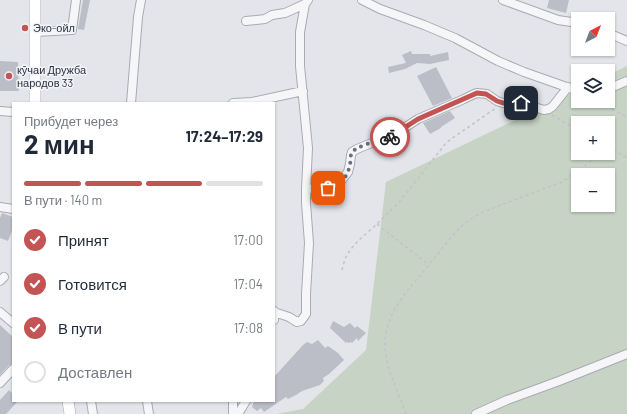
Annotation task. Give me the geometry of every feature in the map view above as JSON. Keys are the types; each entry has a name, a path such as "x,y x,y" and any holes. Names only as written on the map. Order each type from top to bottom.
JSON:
{"main road":[{"path":"35,0 35,102"},
{"path":"68,402 70,414"}],"street":[{"path":"35,32 72,30 76,0"},
{"path":"131,102 138,17 141,0"},
{"path":"362,0 380,9 455,38 498,61 524,72 571,88"},
{"path":"503,0 558,20 571,22"},
{"path":"246,21 265,19 272,15 285,13 306,2"},
{"path":"275,311 297,322 301,321 306,314 309,243 306,203 308,148 300,66 300,32 306,2"},
{"path":"615,36 627,42"},
{"path":"615,86 627,80"},
{"path":"306,189 328,188 336,185 342,181 348,172 352,152 392,136 418,119 477,93 486,94 503,103 521,103 544,110 553,106 568,87"},
{"path":"252,102 303,91"},
{"path":"0,111 12,112"},
{"path":"0,207 12,209"},
{"path":"0,312 12,322"},
{"path":"476,414 627,354"},
{"path":"0,383 12,370"},
{"path":"91,402 93,414"},
{"path":"147,402 149,414"},
{"path":"233,402 233,414"},
{"path":"238,414 245,402"}],"path":[{"path":"342,270 345,259 350,250 400,201 446,143 503,103"},
{"path":"610,108 627,117"},
{"path":"544,110 571,126"},
{"path":"615,151 627,158"},
{"path":"406,414 388,362 385,349 385,337 392,313 407,291 464,224 493,208 562,182 591,160"},
{"path":"377,224 429,266"}],"green space":[{"path":"627,66 627,414 276,414 303,409 366,350 386,182 571,93 571,108 615,108 615,72"}],"building":[{"path":"83,0 90,0 84,30 78,29"},
{"path":"549,0 569,0 566,13 547,8"},
{"path":"411,51 412,54 430,54 430,56 448,52 449,60 430,64 417,63 405,69 389,73 388,67 406,63 402,55"},
{"name":"кӯчаи Дружба народов 33","path":"0,61 18,62 19,91 0,91"},
{"path":"436,67 452,98 433,106 417,76"},
{"path":"450,111 455,118 430,134 423,123"},
{"path":"2,213 12,217 12,231 8,241 0,238 0,218"},
{"path":"333,321 344,327 350,323 355,328 357,326 366,333 358,341 357,338 352,343 346,343 330,328"},
{"path":"0,325 12,336 12,364 9,365 0,375"},
{"path":"318,340 325,348 328,346 338,353 344,360 323,378 324,381 320,385 302,391 288,399 286,397 264,412 261,408 257,411 252,407 254,402 275,402 275,376 303,345 307,342 312,344"},
{"path":"9,390 12,393 12,402 17,402 6,414 0,414 0,400"}],"way so far":[{"path":"328,188 336,185 345,177 348,172 352,152 374,142 390,137"}],"place":[{"name":"Эко-ойл","path":"25,28"},
{"name":"кӯчаи Дружба народов 33","path":"9,76"}],"route":[{"path":"390,137 418,119 477,93 486,94 503,103 521,103"}]}
